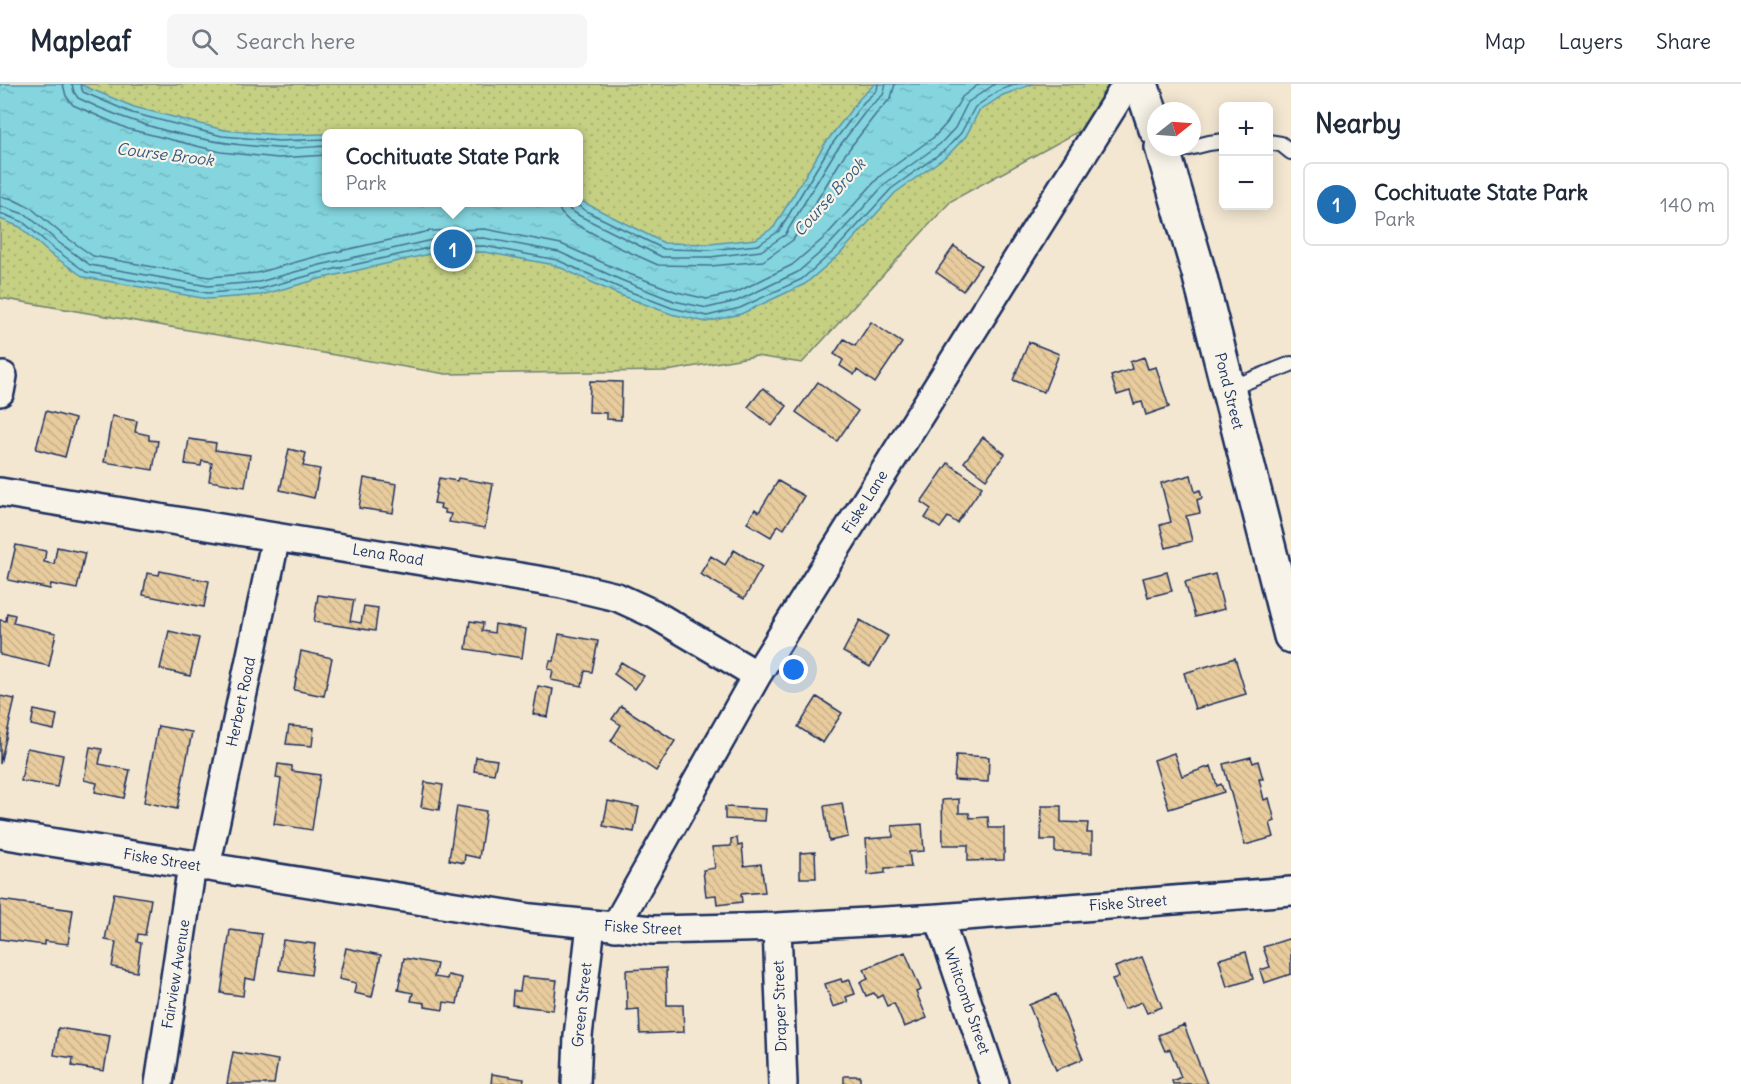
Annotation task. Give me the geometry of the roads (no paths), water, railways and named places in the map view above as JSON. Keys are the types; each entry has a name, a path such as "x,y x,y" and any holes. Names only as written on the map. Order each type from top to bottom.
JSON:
{"street":[{"name":"Fiske Lane","path":"603,926 757,675 1127,84"},
{"name":"Pond Street","path":"1141,84 1147,102"},
{"name":"Pond Street","path":"1165,156 1199,273 1291,636"},
{"name":"Lena Road","path":"0,492 562,585 617,597 654,614 757,675"},
{"name":"Herbert Road","path":"199,866 276,537"},
{"name":"Fiske Street","path":"0,834 531,918 603,926 689,931 939,918 1291,891"},
{"name":"Fairview Avenue","path":"159,1084 199,866"},
{"name":"Whitcomb Street","path":"939,918 995,1084"},
{"name":"Green Street","path":"576,1084 578,1036 603,926"},
{"name":"Draper Street","path":"777,927 783,1084"}],"lane":[{"path":"1201,143 1219,142"},
{"path":"1273,143 1281,144 1291,152"},
{"path":"1228,388 1291,364"}],"water":[{"name":"Course Brook","path":"0,84 79,84 134,107 224,130 279,135 322,134 322,207 583,207 583,202 664,243 710,244 756,239 774,227 824,145 860,98 875,84 1033,84 1003,95 979,111 966,136 949,154 895,193 840,254 805,284 741,314 706,322 671,314 615,293 555,265 484,252 434,253 323,278 261,295 208,299 84,277 49,253 20,227 0,219"}],"place":[{"name":"Cochituate State Park","path":"453,249"}]}
